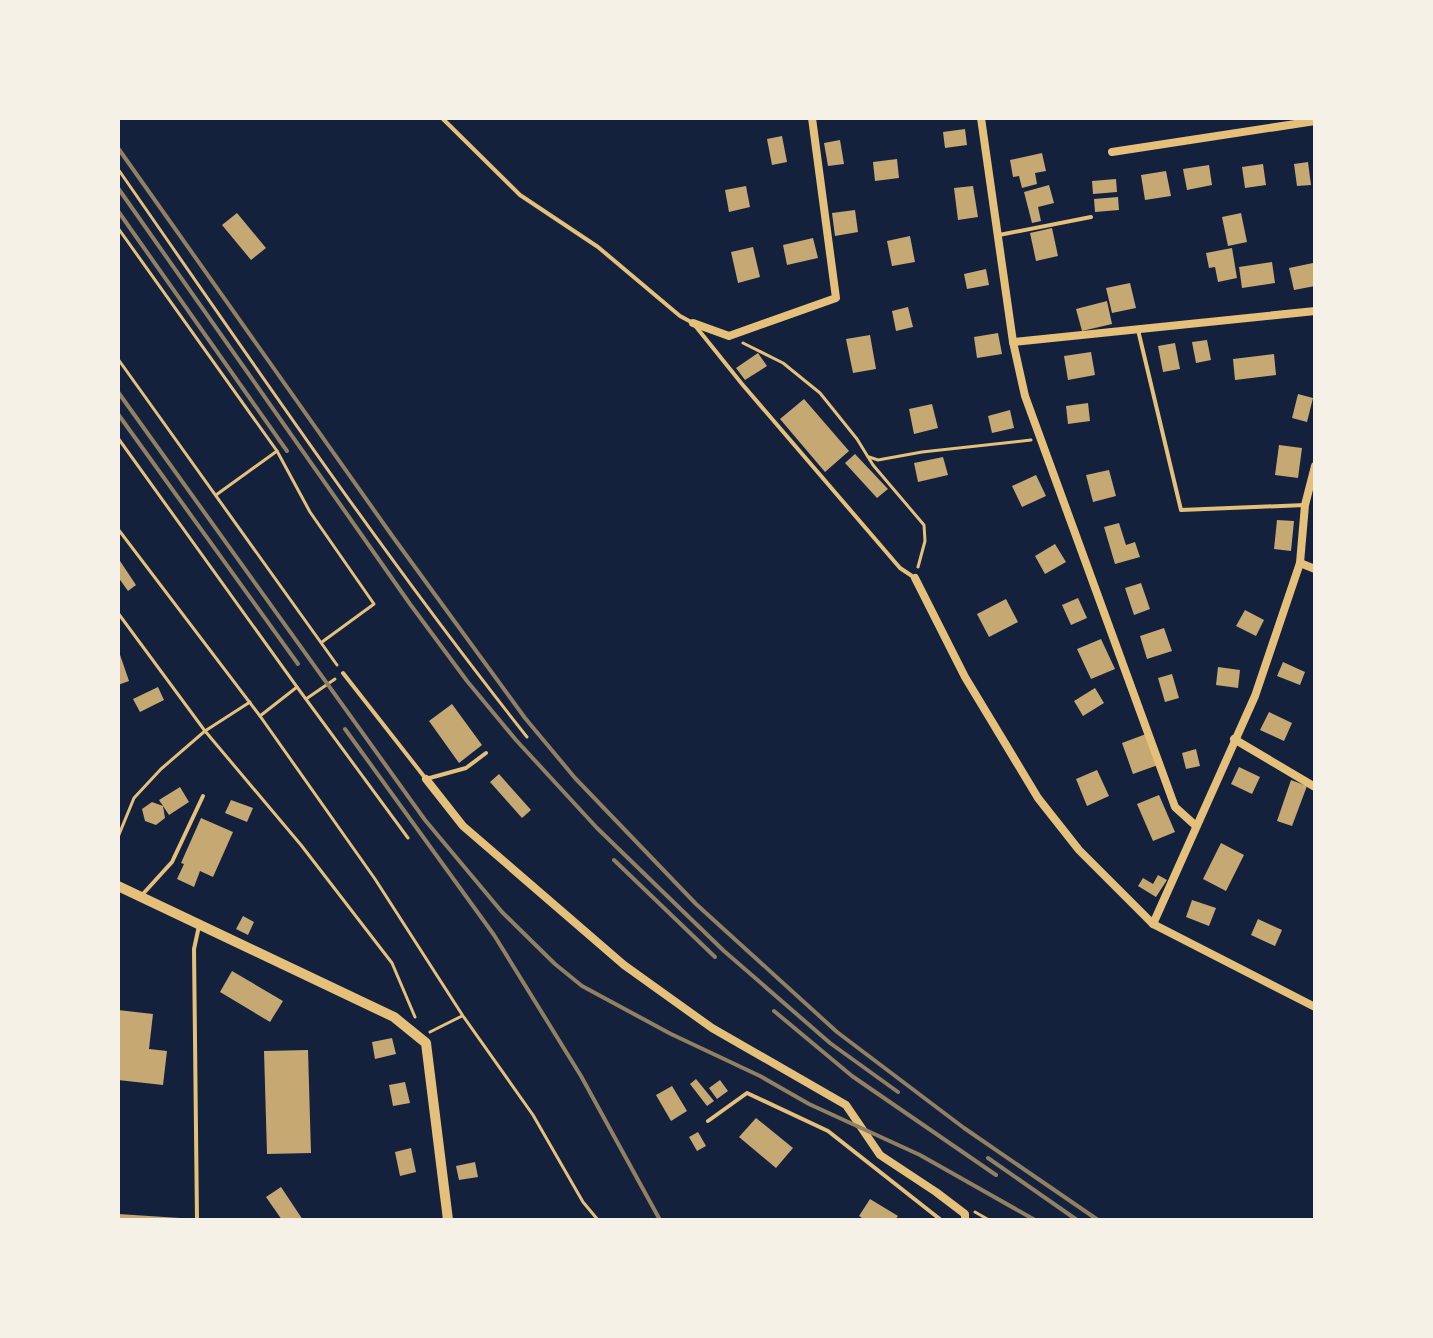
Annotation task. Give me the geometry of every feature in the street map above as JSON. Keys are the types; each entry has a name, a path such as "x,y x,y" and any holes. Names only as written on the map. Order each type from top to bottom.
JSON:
{"street":[{"path":"693,323 729,336 836,298 812,118"},
{"path":"981,118 996,235 1025,396 1175,807 1196,826"},
{"path":"1112,152 1315,121"},
{"path":"1013,342 1315,311"},
{"path":"1153,924 1255,696 1300,563 1305,505 1315,466"},
{"path":"1300,563 1315,569"},
{"path":"915,578 965,677 1038,798 1079,850 1153,924 1315,1007"},
{"path":"1234,739 1315,787"},
{"path":"426,779 463,826 624,965 712,1028 846,1105 880,1155 965,1214 965,1220"},
{"path":"118,886 394,1017 421,1037 426,1043 448,1220"}],"lane":[{"path":"442,118 520,195 598,247 680,316 693,323 900,568 915,578"},
{"path":"996,235 1091,217"},
{"path":"1138,330 1181,510 1305,505"},
{"path":"343,673 426,779 466,768 486,753"},
{"path":"141,897 172,862 203,796"},
{"path":"197,1220 194,949 199,923"},
{"path":"708,1121 747,1093 828,1131 941,1220"}],"path":[{"path":"118,169 304,437 467,661 527,737"},
{"path":"118,228 277,451 310,512 374,604 322,642"},
{"path":"729,336 783,363 820,393 857,439 926,529 915,578"},
{"path":"118,359 343,673 306,699"},
{"path":"118,438 408,838"},
{"path":"869,457 878,460 922,452 1041,440"},
{"path":"216,495 277,451"},
{"path":"118,529 250,702 375,879 463,1016 533,1115 583,1202 598,1220"},
{"path":"118,613 205,731 301,845 392,963 421,1037 463,1016"},
{"path":"260,716 297,687"},
{"path":"118,837 134,798 161,769 205,731 250,702"}],"building":[{"path":"965,129 967,145 945,148 943,132"},
{"path":"782,136 787,162 772,165 767,139"},
{"path":"840,140 844,164 828,166 824,143"},
{"path":"1042,153 1046,171 1035,173 1037,184 1022,188 1019,176 1013,177 1010,160"},
{"path":"897,159 899,178 875,181 873,162"},
{"path":"1308,162 1311,185 1297,186 1294,164"},
{"path":"1263,164 1266,185 1245,188 1242,167"},
{"path":"1209,165 1212,185 1187,190 1183,169"},
{"path":"1166,171 1171,196 1145,200 1141,175"},
{"path":"1116,179 1117,192 1093,194 1092,181"},
{"path":"1049,185 1054,203 1038,207 1041,221 1032,223 1024,192"},
{"path":"746,186 750,207 729,212 725,190"},
{"path":"973,186 978,217 958,220 954,188"},
{"path":"1118,197 1119,210 1095,212 1094,199"},
{"path":"855,210 858,232 835,236 832,213"},
{"path":"237,213 266,248 251,260 222,225"},
{"path":"1241,213 1247,242 1228,246 1222,217"},
{"path":"1052,228 1058,256 1036,261 1030,233"},
{"path":"910,236 915,262 892,266 887,241"},
{"path":"813,238 818,258 787,265 783,245"},
{"path":"753,247 760,277 738,283 731,252"},
{"path":"1232,248 1237,278 1218,282 1215,267 1209,268 1206,253"},
{"path":"1272,262 1275,283 1242,288 1239,267"},
{"path":"1313,263 1315,286 1294,290 1289,268"},
{"path":"986,269 989,285 967,289 964,274"},
{"path":"1130,283 1136,308 1112,313 1106,288"},
{"path":"1107,301 1112,324 1082,331 1076,309"},
{"path":"908,307 913,327 896,331 892,311"},
{"path":"998,333 1002,354 977,358 974,337"},
{"path":"870,335 876,369 853,373 846,339"},
{"path":"1207,340 1211,360 1196,363 1192,342"},
{"path":"1175,343 1180,369 1163,372 1158,346"},
{"path":"1091,352 1095,375 1068,380 1064,356"},
{"path":"758,353 767,366 745,380 736,368"},
{"path":"1274,354 1276,375 1235,380 1233,359"},
{"path":"1298,394 1313,398 1307,422 1292,418"},
{"path":"804,399 849,451 825,472 780,419"},
{"path":"1088,403 1090,421 1068,424 1066,406"},
{"path":"932,404 938,428 914,434 909,409"},
{"path":"1010,410 1014,428 992,433 988,416"},
{"path":"1279,445 1302,448 1298,478 1275,475"},
{"path":"855,454 888,489 877,498 845,463"},
{"path":"943,457 948,475 918,482 914,463"},
{"path":"1109,470 1116,496 1093,502 1086,475"},
{"path":"1036,475 1046,496 1022,507 1012,486"},
{"path":"1277,520 1294,521 1291,551 1274,549"},
{"path":"1119,523 1126,545 1135,542 1140,557 1115,564 1104,527"},
{"path":"1055,544 1066,562 1045,574 1035,556"},
{"path":"118,558 136,585 128,591 118,577"},
{"path":"1141,583 1150,609 1134,615 1125,588"},
{"path":"1078,598 1087,618 1071,625 1062,605"},
{"path":"1006,599 1018,622 989,637 977,614"},
{"path":"1245,610 1264,620 1256,636 1236,626"},
{"path":"1164,628 1172,651 1147,659 1140,636"},
{"path":"1101,639 1115,669 1091,679 1077,649"},
{"path":"118,649 129,681 118,685"},
{"path":"1283,662 1305,672 1300,685 1277,676"},
{"path":"1218,667 1240,670 1238,688 1216,685"},
{"path":"1172,674 1179,698 1165,702 1158,678"},
{"path":"158,687 164,700 140,712 133,699"},
{"path":"1095,688 1104,703 1083,716 1074,701"},
{"path":"452,704 482,745 459,763 429,721"},
{"path":"1269,712 1292,723 1284,741 1260,730"},
{"path":"1146,734 1158,765 1133,774 1122,743"},
{"path":"1196,749 1200,766 1186,769 1182,753"},
{"path":"1239,767 1260,777 1252,794 1231,784"},
{"path":"1097,770 1109,796 1087,806 1076,779"},
{"path":"499,774 531,810 522,818 490,782"},
{"path":"1291,780 1307,786 1292,826 1277,821"},
{"path":"180,787 189,802 169,815 159,800"},
{"path":"1159,795 1175,832 1153,841 1137,804"},
{"path":"231,800 253,808 247,822 225,813"},
{"path":"152,802 163,806 165,818 156,825 145,821 142,809"},
{"path":"201,818 233,832 213,877 200,871 194,887 177,879"},
{"path":"1221,843 1244,855 1226,891 1203,879"},
{"path":"1158,875 1167,880 1156,897 1138,886 1143,878 1153,884"},
{"path":"1192,900 1216,908 1209,926 1186,917"},
{"path":"243,916 254,922 248,935 236,929"},
{"path":"1258,919 1282,930 1275,946 1251,935"},
{"path":"232,971 283,1001 270,1022 220,992"},
{"path":"118,1010 153,1014 149,1049 167,1051 163,1085 118,1080"},
{"path":"392,1038 396,1054 375,1059 372,1042"},
{"path":"308,1050 311,1153 267,1154 264,1051"},
{"path":"696,1079 714,1101 707,1106 690,1084"},
{"path":"720,1080 728,1091 717,1099 709,1088"},
{"path":"405,1082 410,1103 393,1106 389,1085"},
{"path":"672,1086 687,1111 671,1121 656,1095"},
{"path":"756,1118 793,1148 776,1168 739,1137"},
{"path":"698,1132 706,1146 697,1151 689,1137"},
{"path":"411,1148 416,1172 400,1176 395,1152"},
{"path":"475,1162 478,1177 459,1180 456,1166"},
{"path":"281,1187 303,1220 282,1220 266,1197"},
{"path":"870,1199 898,1216 895,1220 865,1220 859,1216"},
{"path":"118,1214 180,1218 180,1220 118,1220"}],"railway":[{"path":"118,148 393,537 525,718 575,778 696,904 837,1032 964,1128 1098,1220"},
{"path":"118,188 410,604 516,740 597,828 724,951 830,1043 898,1092"},
{"path":"118,211 287,451"},
{"path":"118,392 425,820 502,912 555,964 582,986 671,1034 760,1076 809,1104 920,1155 1035,1220"},
{"path":"118,414 298,664"},
{"path":"345,729 494,935 581,1076 660,1220"},
{"path":"614,860 715,957"},
{"path":"774,1011 852,1076 996,1175"},
{"path":"988,1158 1077,1220"}]}
